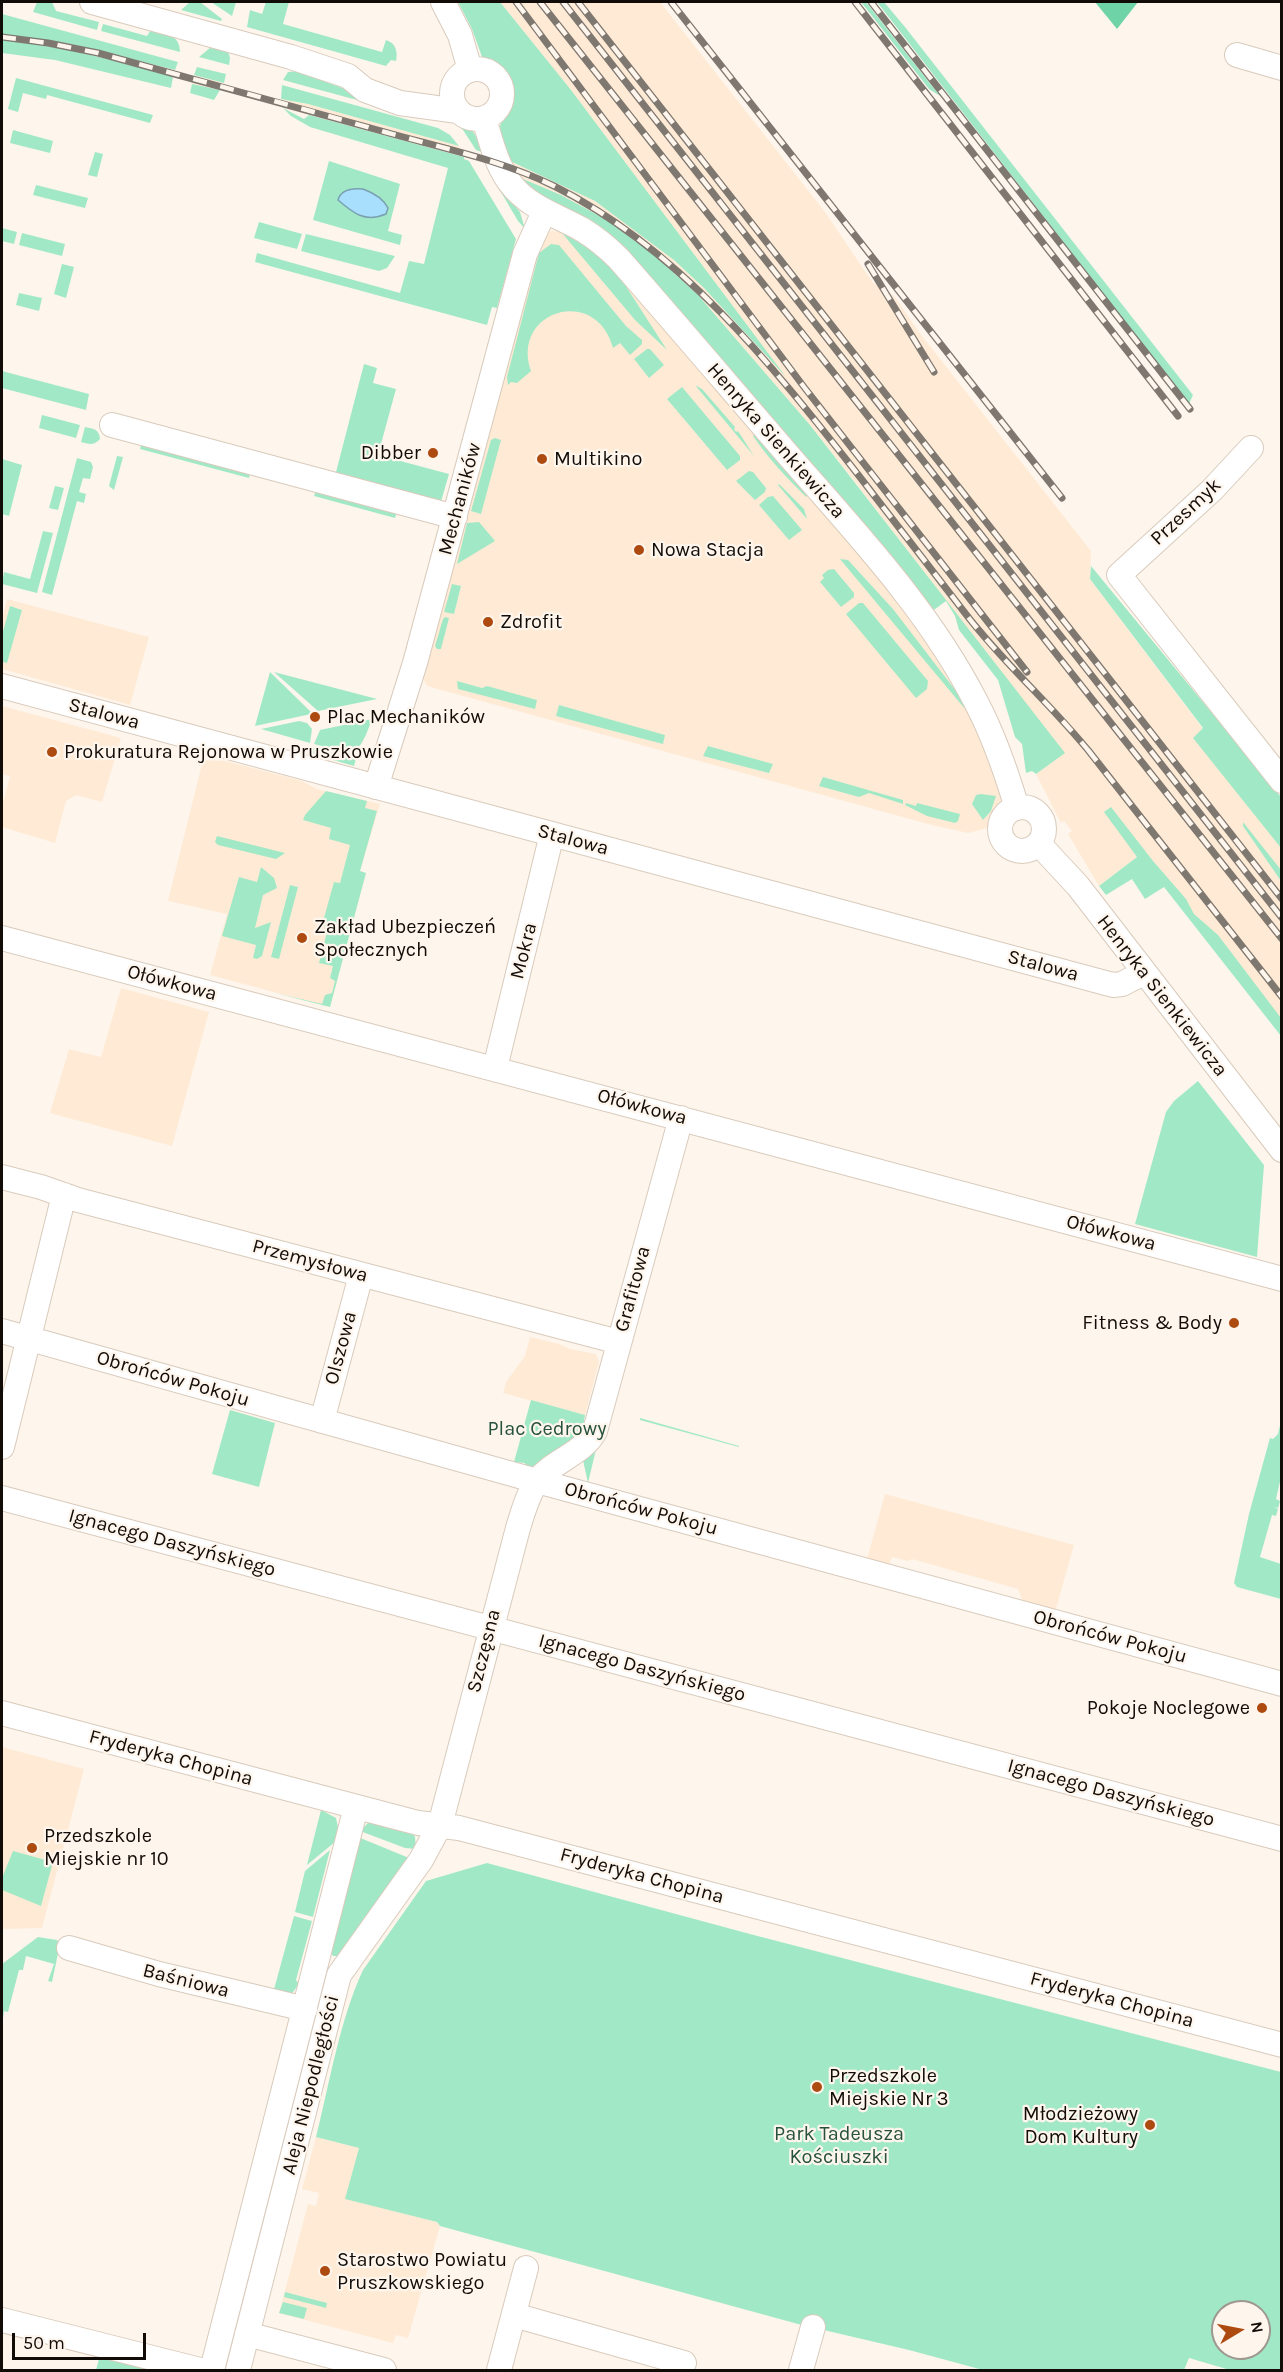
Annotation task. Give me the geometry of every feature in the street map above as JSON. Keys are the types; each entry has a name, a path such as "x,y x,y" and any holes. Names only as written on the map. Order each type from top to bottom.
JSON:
{"street":[{"path":"92,2 261,48 348,76 368,76 411,89 426,91 453,87"},
{"path":"443,2 460,35 470,70"},
{"path":"1237,55 1281,68"},
{"path":"478,69 493,74 501,88 502,96 497,110 484,119 467,118 458,111 452,100 453,87 458,78 470,70 478,69"},
{"path":"348,76 365,90 392,100 458,111"},
{"name":"Henryka Sienkiewicza","path":"484,119 498,164 522,196 544,212 590,235 619,259 850,526 907,597 950,657 976,702 1002,760 1017,808"},
{"name":"Mechaników","path":"376,787 415,663 525,254 544,212"},
{"path":"112,425 455,518"},
{"name":"Przesmyk","path":"1251,448 1212,490 1119,574 1281,781"},
{"name":"Stalowa","path":"2,686 1113,985 1125,984 1143,972"},
{"path":"1017,808 1032,810 1042,821 1044,829 1039,843 1026,851 1018,851 1005,843 1001,837 1001,822 1010,811 1017,808"},
{"name":"Mokra","path":"495,1068 552,834"},
{"name":"Henryka Sienkiewicza","path":"1039,843 1078,886 1281,1150"},
{"name":"Ołówkowa","path":"2,938 1281,1279"},
{"name":"Grafitowa","path":"537,1481 549,1469 573,1453 595,1431 681,1118"},
{"name":"Przemysłowa","path":"2,1176 64,1195 361,1275 619,1342"},
{"path":"2,1447 64,1195"},
{"name":"Olszowa","path":"322,1421 361,1275"},
{"name":"Obrońców Pokoju","path":"2,1331 537,1481 1281,1684"},
{"path":"573,1453 583,1493"},
{"name":"Szczęsna","path":"440,1825 518,1528 537,1481"},
{"name":"Ignacego Daszyńskiego","path":"2,1498 1281,1839"},
{"name":"Fryderyka Chopina","path":"2,1713 418,1823 471,1831 1281,2045"},
{"name":"Aleja Niepodległości","path":"212,2370 356,1807"},
{"name":"Aleja Niepodległości","path":"238,2370 339,1975 421,1860 440,1825"},
{"name":"Baśniowa","path":"69,1948 149,1972 305,2009"},
{"path":"315,1968 339,1975"},
{"path":"500,2370 526,2268"},
{"path":"514,2314 684,2363"},
{"path":"2,2320 200,2370"},
{"path":"801,2370 813,2327"},
{"path":"248,2334 384,2370"}],"shaded area":[{"path":"500,2 660,2 825,212 873,283 894,296 919,332 1091,551 1090,579 1203,729 1194,738 1281,848 1281,1028 1162,881 1137,857 1099,886 1068,834 1072,831 1064,821 1061,823 1036,774 1058,758 968,636 946,601 848,473 810,425 698,295 653,254 605,219 561,195 521,178 510,161 595,201 631,227 674,260 704,288 779,369 571,91"},
{"path":"2,35 75,45 175,70 173,77 97,56 2,40"},
{"path":"194,75 224,83 220,90 192,84"},
{"path":"281,99 308,104 459,146 464,157 283,108"},
{"name":"Nowa Stacja","path":"551,231 565,232 589,246 616,270 877,572 969,701 1005,802 1001,816 988,828 968,833 928,824 427,686 421,675 540,237"},
{"path":"7,599 149,637 130,705 2,669 2,619"},
{"path":"2,706 121,738 102,802 76,795 66,801 55,843 2,827 2,807 10,776 2,774"},
{"path":"203,760 225,761 302,781 317,789 380,804 360,871 366,873 330,1007 210,975 227,914 168,901"},
{"path":"121,988 209,1012 172,1146 50,1113 69,1049 101,1057"},
{"path":"530,1337 596,1354 599,1362 585,1415 503,1393 506,1382 525,1356"},
{"path":"885,1494 1074,1545 1055,1612 1024,1604 1018,1589 912,1559 908,1561 892,1557 889,1565 867,1559"},
{"name":"Przedszkole Miejskie nr 10","path":"2,1747 84,1769 42,1928 2,1929"},
{"path":"316,2137 359,2148 405,2214 437,2222 440,2226 408,2338 396,2335 393,2343 279,2313 308,2204 316,2206 319,2193 302,2189"}],"green space":[{"path":"37,2 52,2 56,11 99,22 97,30 33,12"},
{"path":"190,2 200,2 222,19 221,21 181,10"},
{"path":"211,2 236,2 232,16"},
{"path":"266,2 289,2 283,24 382,52 386,40 389,41 395,48 396,61 391,60 386,66 247,27 250,10 262,14"},
{"path":"458,2 500,2 571,90 786,377 704,288 674,260 595,201 510,161 500,126 509,101 509,87 501,72 482,57 472,29"},
{"path":"861,2 866,2 940,96 929,89"},
{"path":"877,2 884,2 905,27 1193,395 1189,404"},
{"path":"1095,2 1138,2 1117,29"},
{"path":"2,14 178,62 175,70 75,45 2,35"},
{"path":"103,24 147,36 152,28 162,31 175,38 180,52 101,31"},
{"path":"2,40 67,50 152,71 173,77 171,88 55,60 2,53"},
{"path":"211,47 227,48 230,58 229,65 199,57"},
{"path":"197,67 226,74 224,83 194,75"},
{"path":"297,71 420,117 283,80 288,72"},
{"path":"16,78 153,115 150,123 47,95 46,99 23,93 18,112 8,109"},
{"path":"192,84 220,90 214,100 190,93"},
{"path":"282,85 438,128 450,135 459,146 308,104 281,99"},
{"path":"283,108 304,119 309,115 464,157 469,161 516,239 497,308 492,307 487,325 255,262 257,253 400,293 409,261 424,264 448,168 310,127 291,116"},
{"path":"450,119 462,122 471,129 482,152 476,150 463,130"},
{"path":"13,130 53,141 50,153 10,143"},
{"path":"95,152 103,154 97,177 88,175"},
{"path":"329,161 400,184 388,231 402,235 400,245 313,220"},
{"path":"521,178 561,195 605,219 653,254 698,295 810,425 1065,753 1036,774 1032,771 1026,773 1022,744 1015,737 998,680 959,630 955,616 946,601 931,612 835,493"},
{"path":"36,185 88,198 85,208 33,195"},
{"path":"498,187 520,212 525,229 518,221"},
{"path":"259,222 302,234 297,249 254,238"},
{"path":"2,228 17,232 14,244 2,241"},
{"path":"22,233 65,244 62,256 19,245"},
{"path":"562,233 589,248 618,274 667,350 635,320"},
{"path":"306,234 395,256 387,268 379,271 301,251"},
{"path":"551,244 559,245 626,326 642,340 642,344 630,355 620,343 613,348 604,328 590,316 574,311 558,313 543,320 533,333 528,350 531,371 517,383 511,382 508,385 507,377 539,253"},
{"path":"62,264 74,267 66,298 54,294"},
{"path":"19,293 42,298 39,311 16,305"},
{"path":"650,349 664,365 649,378 634,359"},
{"path":"364,364 377,368 373,383 396,389 378,455 449,474 440,505 335,476"},
{"path":"2,371 89,394 86,410 2,388"},
{"path":"695,385 702,389 735,427 734,429 738,431 754,456"},
{"path":"682,387 740,456 740,460 727,470 667,399"},
{"path":"42,415 80,425 76,438 39,428"},
{"path":"85,427 97,431 100,439 93,444 81,442"},
{"path":"757,432 809,493 806,497 759,444 753,436"},
{"path":"495,438 501,440 481,514 471,511 491,440"},
{"path":"142,440 251,469 249,478 140,449"},
{"path":"117,456 123,457 114,490 109,486"},
{"path":"77,458 91,462 93,467 90,479 83,478 79,492 86,494 84,503 77,501 52,595 42,592"},
{"path":"2,459 22,465 9,516 2,514"},
{"path":"749,471 753,472 766,488 765,492 755,500 736,481"},
{"path":"318,485 398,508 395,518 314,496"},
{"path":"778,485 804,509 807,519"},
{"path":"55,486 64,488 58,510 49,508"},
{"path":"773,496 802,530 789,540 759,505 768,497"},
{"path":"479,522 495,541 457,564 467,523"},
{"path":"43,531 53,533 37,593 2,584 4,572 30,579"},
{"path":"840,559 848,560 893,609 959,695 975,721"},
{"path":"1091,566 1281,797 1281,848 1193,738 1203,728 1090,579"},
{"path":"834,569 854,593 854,597 841,607 820,582 824,578 822,575"},
{"path":"452,584 461,586 454,614 444,612"},
{"path":"859,603 863,603 928,681 927,689 916,698 846,614"},
{"path":"10,606 22,610 7,663 2,662 2,635"},
{"path":"445,617 449,618 441,649 437,649 435,646"},
{"path":"270,672 311,712 311,714 255,726"},
{"path":"274,672 377,699 318,711"},
{"path":"457,681 482,688 487,686 537,700 535,709 458,689"},
{"path":"559,705 665,735 663,744 556,716"},
{"path":"372,719 362,742 352,751 346,752 314,744 320,730"},
{"path":"299,721 307,723 312,729 310,743 261,729"},
{"path":"708,746 773,764 769,773 703,756"},
{"path":"313,748 356,759 354,766 312,754"},
{"path":"823,777 903,800 903,804 869,793 859,797 819,786"},
{"path":"326,791 367,801 365,808 377,811 360,871 366,873 330,1007 271,992 322,1004 325,995 332,993 335,981 330,978 333,966 319,963 328,928 322,925 334,882 340,883 350,845 329,839 331,828 303,820"},
{"path":"976,795 996,796 991,811 983,820 972,804"},
{"path":"906,803 916,806 917,803 960,814 955,823 927,816 905,805"},
{"path":"1111,807 1186,899 1194,914 1218,935 1281,1018 1281,1036 1164,887 1145,899 1132,879 1106,895 1099,886 1137,857 1104,812"},
{"path":"1243,822 1281,870 1281,881 1243,826"},
{"path":"217,836 285,853 276,859 218,845 215,842"},
{"path":"261,867 274,878 277,888 263,895 255,928 271,922 262,956 257,959 253,958 256,945 222,936 239,877 257,882"},
{"path":"290,885 298,887 279,959 271,957"},
{"path":"1198,1081 1264,1165 1257,1257 1135,1224 1166,1112 1174,1101"},
{"name":"Plac Cedrowy","path":"531,1400 585,1415 584,1422 588,1424 583,1431 538,1468 523,1469 525,1463 514,1462"},
{"path":"230,1410 275,1423 259,1487 212,1474"},
{"path":"640,1418 739,1446 739,1447 640,1420"},
{"path":"1281,1421 1281,1477 1276,1499 1280,1501 1278,1508 1274,1507 1278,1509 1276,1516 1272,1515 1260,1557 1281,1564 1281,1599 1237,1587 1234,1583 1249,1514 1270,1438 1273,1439 1278,1434"},
{"path":"598,1441 588,1483 583,1460"},
{"path":"321,1810 336,1818 338,1827 335,1842 307,1865"},
{"path":"370,1821 413,1833 416,1849 405,1848 360,1831"},
{"path":"358,1837 409,1858 338,1956 333,1956 330,1951"},
{"path":"330,1850 313,1917 295,1912 305,1871"},
{"path":"13,1851 53,1862 41,1906 2,1890 2,1878"},
{"name":"Park Tadeusza Kościuszki","path":"487,1863 1281,2072 1281,2370 1230,2370 1189,2358 1184,2370 983,2370 798,2324 440,2226 437,2222 345,2199 359,2148 316,2137 336,2052 363,1970 426,1881"},
{"path":"294,1916 312,1921 296,1980 299,1984 290,1996 273,1993"},
{"path":"38,1937 57,1940 60,1944 52,1982 48,1981 54,1964 26,1956 23,1970 19,1970 8,2012 4,2011 2,2026 2,1964"},
{"path":"285,2292 327,2303 326,2308 284,2297"},
{"path":"283,2302 307,2308 304,2319 279,2313"},
{"path":"100,2355 153,2370 96,2370"}],"water":[{"path":"363,189 384,201 388,208 386,214 379,217 366,217 354,213 338,200 345,191"}],"railway":[{"path":"516,2 804,387 1027,672"},
{"path":"540,2 1282,939"},
{"path":"563,2 1282,918"},
{"path":"578,2 1282,899"},
{"path":"671,2 1062,498"},
{"path":"855,2 1178,416"},
{"path":"871,2 1190,409"},
{"path":"2,37 98,53 471,155 534,177 600,212 642,242 683,276 756,351 824,431 980,631 1092,755"},
{"path":"868,264 934,372"},
{"path":"1088,750 1282,997"}],"place":[{"name":"Dibber","path":"433,453"},
{"name":"Multikino","path":"542,459"},
{"name":"Nowa Stacja","path":"639,550"},
{"name":"Zdrofit","path":"488,622"},
{"name":"Plac Mechaników","path":"315,717"},
{"name":"Prokuratura Rejonowa w Pruszkowie","path":"52,752"},
{"name":"Zakład Ubezpieczeń Społecznych","path":"302,938"},
{"name":"Fitness & Body","path":"1234,1323"},
{"name":"Pokoje Noclegowe","path":"1262,1708"},
{"name":"Przedszkole Miejskie nr 10","path":"32,1848"},
{"name":"Przedszkole Miejskie Nr 3","path":"817,2087"},
{"name":"Młodzieżowy Dom Kultury","path":"1150,2125"},
{"name":"Starostwo Powiatu Pruszkowskiego","path":"325,2271"}]}
